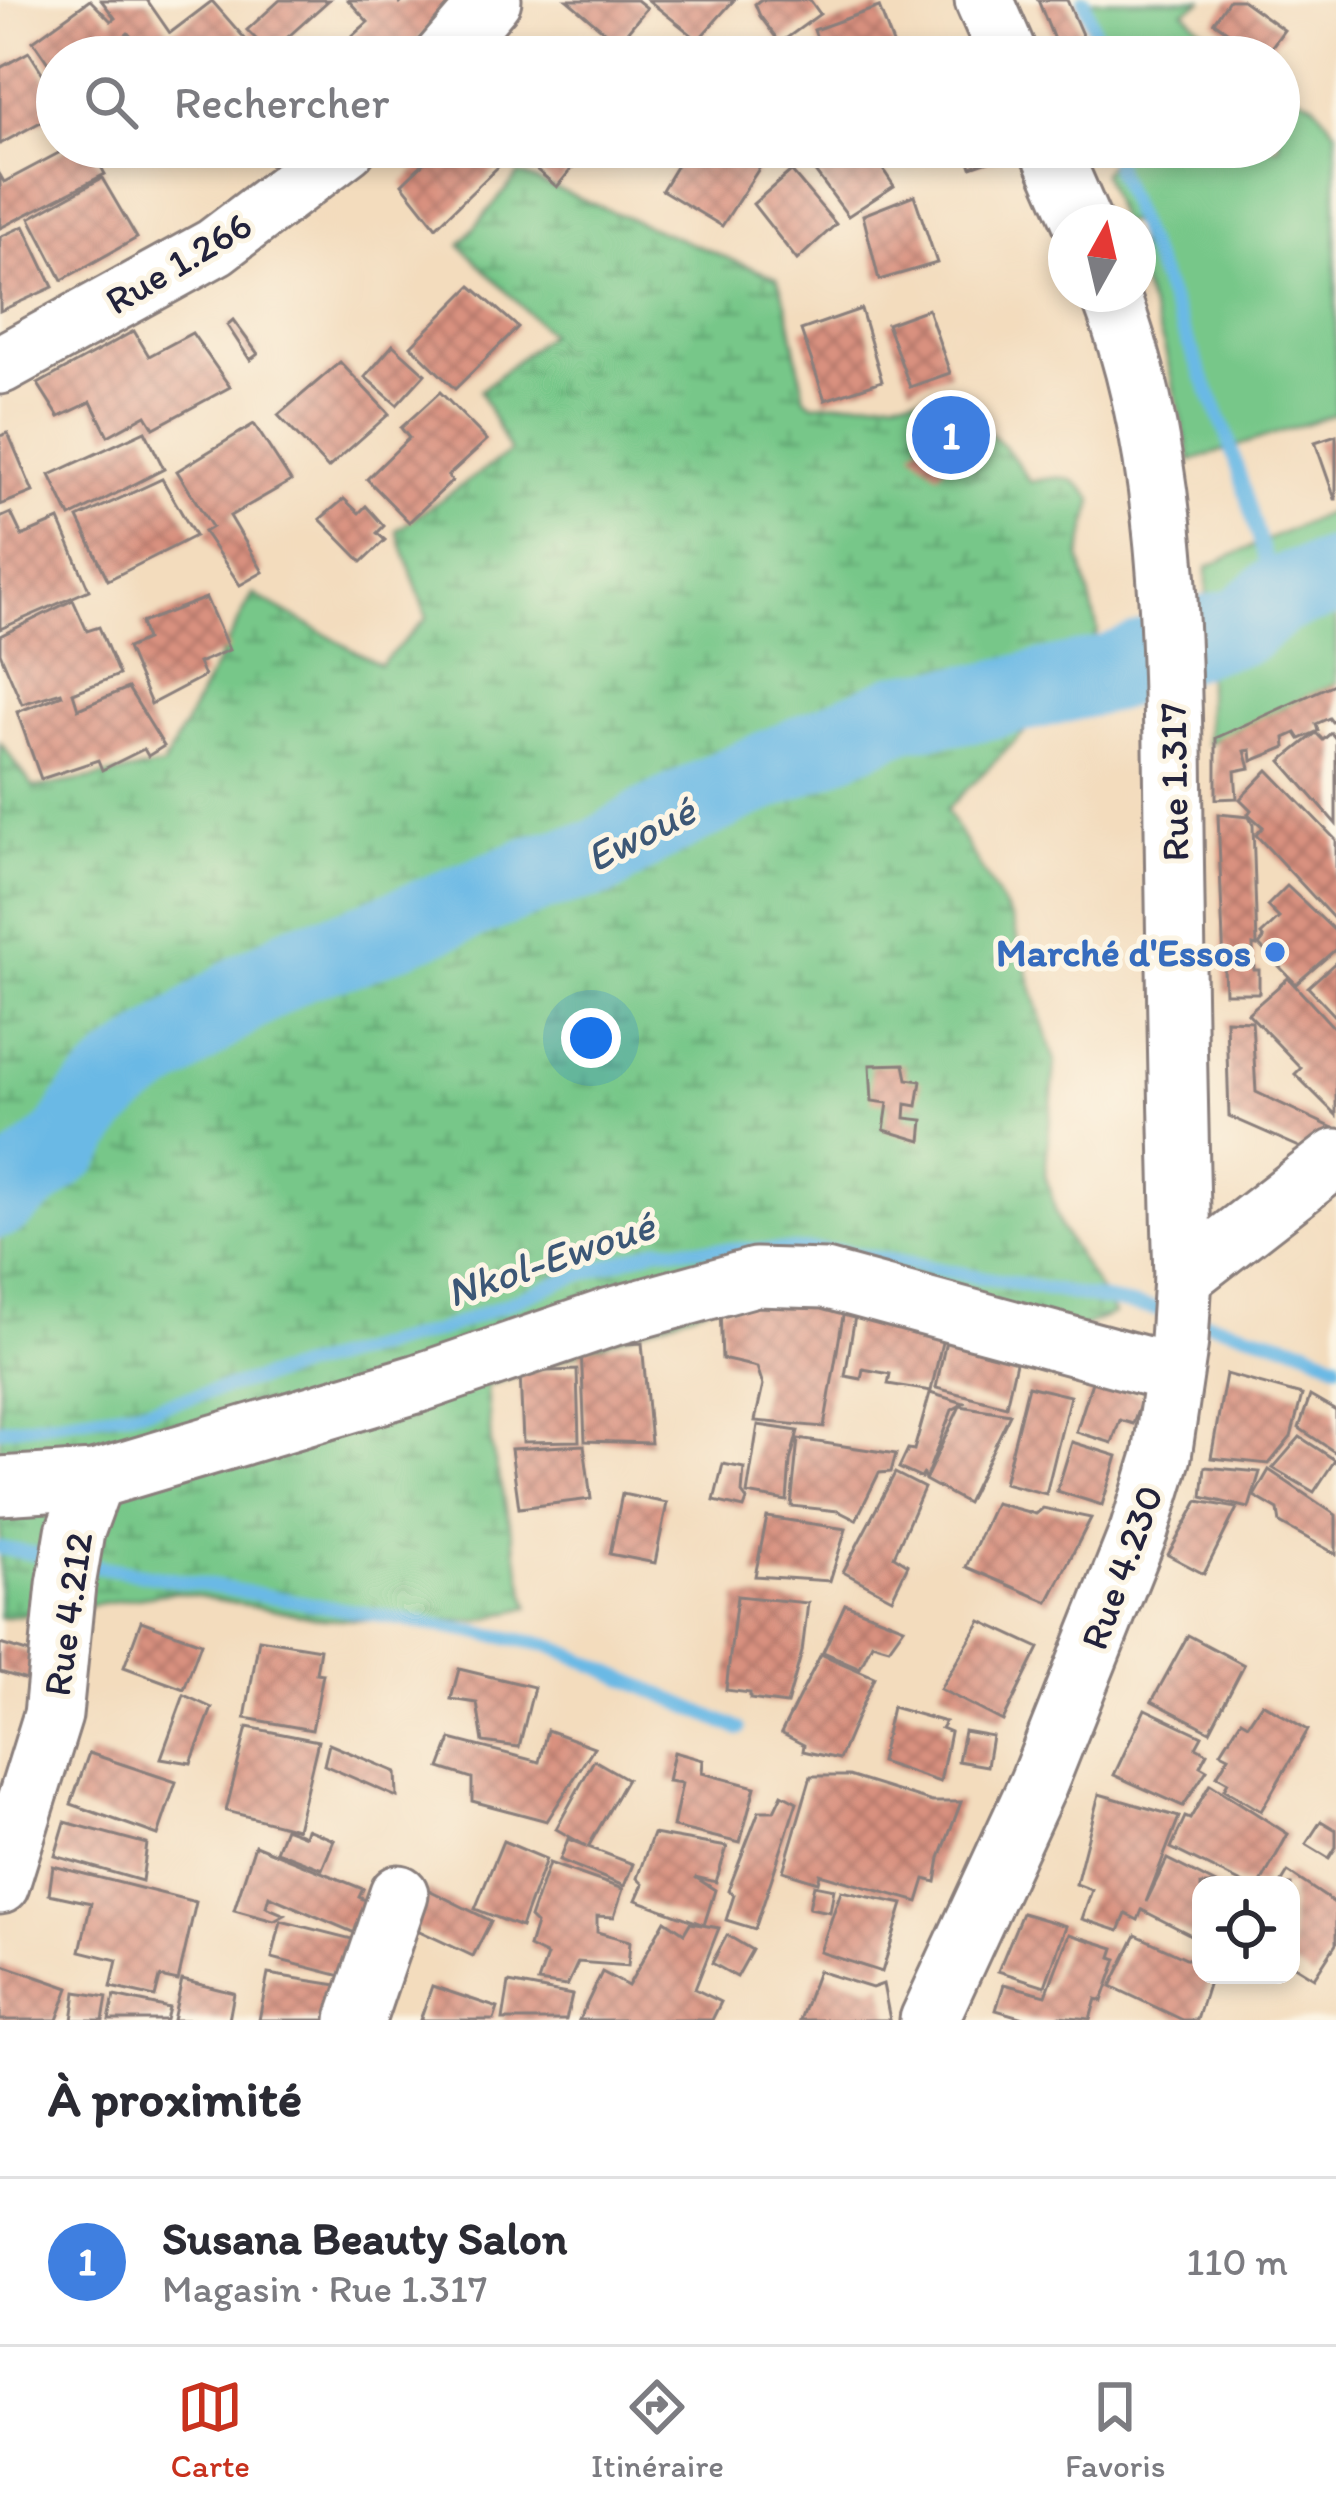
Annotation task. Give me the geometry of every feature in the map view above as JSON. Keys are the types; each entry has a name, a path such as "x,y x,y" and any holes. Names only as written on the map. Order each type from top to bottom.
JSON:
{"street":[{"path":"461,36 492,0"},
{"path":"984,0 1000,36"},
{"name":"Rue 1.266","path":"0,365 215,247 319,168"},
{"path":"1058,168 1074,204"},
{"name":"Rue 1.317","path":"1117,312 1150,450 1167,592 1179,1322"},
{"path":"0,1486 78,1532 418,1383 611,1317 755,1277 825,1279 1179,1322 1336,1158"},
{"name":"Rue 4.230","path":"929,2020 1038,1784 1139,1531 1162,1456 1179,1322"},
{"name":"Rue 4.212","path":"0,1885 52,1714 78,1532"},
{"path":"356,2020 399,1894"}],"green space":[{"path":"1087,0 1204,0 1184,11 1210,36 1102,36"},
{"path":"1300,96 1314,103 1336,131 1336,414 1191,461 1152,312 1156,312 1156,204 1114,204 1102,172 1106,168 1300,168"},
{"path":"519,174 777,278 805,398 813,404 927,396 992,435 1030,482 1066,478 1093,500 1080,557 1098,631 1075,682 946,810 1012,920 1055,1062 1045,1174 1060,1227 1114,1314 1067,1333 805,1271 487,1386 491,1445 529,1607 478,1621 322,1619 176,1592 0,1618 0,742 34,788 163,766 253,594 380,665 427,618 397,530 510,452 480,391 549,334 460,245"},
{"path":"1336,509 1336,683 1207,744 1207,567"}],"building":[{"path":"90,0 111,21 115,18 101,0 147,0 170,33 212,1 243,36 128,33 40,36"},
{"path":"280,0 329,0 289,36 253,36 247,30"},
{"path":"348,0 397,0 400,4 404,0 456,0 422,36 352,36 368,22"},
{"path":"567,0 637,0 647,8 624,36 610,36"},
{"path":"648,0 734,0 702,36 693,36"},
{"path":"760,0 810,0 820,14 790,36 775,36 755,4"},
{"path":"1038,0 1067,0 1083,36 1053,36"},
{"path":"1229,0 1242,0 1284,30 1280,36 1234,36 1214,22"},
{"path":"879,7 890,36 816,36 814,30"},
{"path":"29,52 36,63 36,124 0,144 0,68"},
{"path":"36,165 102,168 105,174 0,228 0,175 4,182"},
{"path":"418,168 497,168 436,227 402,184"},
{"path":"535,168 572,168 557,187"},
{"path":"675,168 759,168 722,226 662,190"},
{"path":"812,168 882,168 894,186 848,216"},
{"path":"791,171 836,224 797,260 753,204"},
{"path":"102,178 137,238 62,280 30,218"},
{"path":"914,195 937,263 879,280 863,215"},
{"path":"24,226 53,287 0,311 0,237"},
{"path":"471,286 518,327 455,389 411,346"},
{"path":"861,309 882,381 825,400 801,330"},
{"path":"928,309 950,373 910,387 887,324"},
{"path":"233,320 258,354 250,360 227,325"},
{"path":"134,331 149,356 192,333 230,387 154,428 146,415 108,436 91,402 59,417 38,384"},
{"path":"393,345 425,374 397,405 365,377"},
{"path":"340,362 389,414 328,468 278,415"},
{"path":"440,392 487,440 409,522 367,479 409,438 401,428"},
{"path":"940,422 965,445 938,474 912,451"},
{"path":"254,424 291,481 230,516 263,572 240,585 204,532 212,527 177,471"},
{"path":"145,431 164,469 70,517 50,475"},
{"path":"8,433 33,492 0,505 0,436"},
{"path":"1336,435 1336,499 1335,499 1315,442"},
{"path":"162,479 195,536 108,580 78,518"},
{"path":"344,499 359,513 366,506 384,526 377,533 385,540 362,562 320,519"},
{"path":"11,513 22,536 59,520 89,590 0,629 0,518"},
{"path":"206,598 229,650 198,663 204,676 151,704 127,648 146,640 141,623"},
{"path":"73,600 87,631 99,627 119,675 73,693 78,709 128,688 164,746 148,756 144,749 102,770 98,760 41,779 17,712 62,695 22,704 0,653 0,636"},
{"path":"1336,683 1336,721 1329,718 1316,724 1318,731 1300,739 1296,733 1285,738 1286,747 1252,761 1251,750 1245,751 1250,768 1235,771 1237,798 1216,799 1216,738"},
{"path":"1316,733 1323,740 1331,733 1336,739 1336,824 1281,761"},
{"path":"1268,770 1336,840 1336,921 1256,835 1263,827 1240,799"},
{"path":"1218,814 1249,817 1253,825 1257,946 1253,945 1259,993 1225,993"},
{"path":"1287,886 1336,932 1336,949 1296,984 1259,945 1264,939 1261,935 1279,918 1267,906"},
{"path":"1336,962 1336,1017 1308,987"},
{"path":"1288,978 1336,1030 1336,1115 1295,1074 1301,1068 1248,1013"},
{"path":"1226,1020 1252,1021 1256,1092 1333,1128 1313,1153 1229,1116"},
{"path":"904,1064 907,1079 921,1081 917,1106 906,1104 905,1118 923,1120 921,1141 884,1130 888,1103 872,1101 870,1065"},
{"path":"848,1287 824,1427 755,1421 763,1385 757,1367 722,1359 720,1308"},
{"path":"855,1316 944,1333 931,1391 888,1384 890,1374 863,1369 861,1379 845,1376"},
{"path":"951,1317 1020,1345 1006,1406 936,1388"},
{"path":"642,1343 651,1443 585,1441 581,1347"},
{"path":"577,1370 579,1441 523,1442 520,1372"},
{"path":"1226,1374 1302,1395 1291,1437 1269,1464 1211,1458"},
{"path":"1093,1379 1143,1396 1133,1424 1120,1420 1112,1443 1076,1432"},
{"path":"1028,1386 1070,1396 1046,1494 1004,1483"},
{"path":"930,1393 964,1403 952,1410 925,1480 923,1475 899,1468 908,1449 914,1450"},
{"path":"1310,1396 1336,1411 1336,1453 1299,1428"},
{"path":"960,1406 1010,1414 967,1503 925,1480"},
{"path":"758,1425 798,1431 787,1501 747,1494"},
{"path":"1300,1437 1335,1460 1314,1492 1273,1468"},
{"path":"798,1439 896,1454 891,1472 879,1473 856,1520 838,1511 791,1506"},
{"path":"1072,1442 1117,1456 1102,1505 1057,1491"},
{"path":"584,1445 591,1499 519,1508 511,1449"},
{"path":"723,1464 744,1468 744,1508 714,1501"},
{"path":"1205,1467 1260,1472 1249,1508 1202,1497"},
{"path":"1269,1470 1336,1515 1336,1554 1280,1523 1278,1510 1254,1496"},
{"path":"895,1473 924,1488 894,1556 908,1565 892,1598 843,1572"},
{"path":"622,1494 667,1503 655,1563 610,1554"},
{"path":"1198,1501 1237,1508 1204,1574 1168,1555"},
{"path":"995,1503 1036,1514 1043,1508 1091,1518 1048,1602 966,1567"},
{"path":"767,1517 846,1529 830,1581 755,1576"},
{"path":"737,1596 808,1603 802,1652 787,1704 726,1690"},
{"path":"845,1604 904,1627 889,1648 872,1643 860,1668 823,1652"},
{"path":"141,1621 201,1643 184,1689 124,1667"},
{"path":"981,1621 1039,1648 1003,1721 940,1689"},
{"path":"1188,1635 1244,1665 1210,1731 1152,1701"},
{"path":"259,1639 320,1649 316,1673 323,1674 312,1730 245,1718"},
{"path":"0,1644 47,1658 40,1684 0,1672"},
{"path":"821,1654 874,1677 839,1759 803,1751 804,1745 781,1733"},
{"path":"459,1669 534,1687 519,1747 483,1742 477,1703 451,1699"},
{"path":"184,1695 212,1708 191,1763 161,1758"},
{"path":"1262,1703 1308,1730 1261,1811 1224,1789 1228,1782 1217,1776 1229,1756 1221,1752 1241,1720 1248,1724"},
{"path":"892,1707 945,1722 941,1728 950,1732 940,1782 880,1762"},
{"path":"1145,1709 1202,1736 1196,1747 1207,1753 1200,1766 1207,1770 1183,1806 1114,1775"},
{"path":"247,1727 318,1741 297,1829 226,1811"},
{"path":"547,1730 594,1747 547,1821 472,1801 472,1778 440,1768 451,1739 539,1762"},
{"path":"964,1731 992,1736 987,1766 958,1761"},
{"path":"329,1744 396,1772 397,1797 324,1765"},
{"path":"674,1752 703,1760 702,1773 755,1787 740,1843 673,1827 682,1783 668,1781"},
{"path":"89,1753 176,1782 158,1835 71,1804"},
{"path":"594,1760 627,1779 588,1847 633,1864 624,1886 560,1860 568,1839 586,1846 556,1829"},
{"path":"811,1776 849,1776 932,1802 961,1802 936,1882 925,1879 918,1902 820,1874 818,1882 783,1871"},
{"path":"1210,1784 1288,1834 1265,1876 1228,1876 1171,1848 1185,1817 1190,1819"},
{"path":"782,1794 797,1802 755,1929 726,1920 734,1895 728,1891 759,1811 774,1811"},
{"path":"1099,1794 1179,1817 1146,1902 1167,1859 1200,1876 1192,1876 1192,1935 1142,1910 1138,1920 1126,1914 1119,1931 1082,1919 1092,1890 1076,1884"},
{"path":"1321,1821 1336,1830 1336,1847 1329,1858 1306,1844"},
{"path":"65,1822 147,1844 142,1881 55,1856"},
{"path":"285,1828 305,1836 307,1829 334,1840 322,1869 276,1851"},
{"path":"653,1834 727,1847 716,1882 695,1877 715,1890 704,1925 636,1900 643,1884 637,1878"},
{"path":"503,1841 546,1859 521,1927 475,1909"},
{"path":"255,1845 363,1889 359,1897 371,1903 357,1934 269,1896 266,1907 285,1915 274,1921 234,1910"},
{"path":"549,1863 623,1889 614,1917 597,1916 597,1932 630,1941 628,1966 578,1962 567,1986 538,1982 547,1956 529,1947 536,1924 530,1918"},
{"path":"53,1866 196,1902 178,1981 160,1977 155,1997 111,1987 117,1960 80,1951 91,1903 49,1894"},
{"path":"1300,1880 1336,1904 1336,1944 1314,1978 1300,1969"},
{"path":"814,1885 834,1889 830,1912 809,1908"},
{"path":"427,1889 491,1921 473,1956 409,1926"},
{"path":"841,1891 903,1904 882,1972 820,1952"},
{"path":"1022,1913 1066,1926 1045,1986 998,1971"},
{"path":"665,1920 684,1933 690,1923 719,1928 695,1989 721,2002 712,2020 579,2020 602,1972 628,1986"},
{"path":"281,1921 352,1939 345,1977 272,1958"},
{"path":"1069,1934 1114,1948 1111,1957 1117,1959 1090,2019 1030,2020 996,2010 1004,1984 1046,1995"},
{"path":"727,1935 752,1950 737,1977 712,1963"},
{"path":"1136,1935 1192,1961 1192,1984 1208,1984 1197,2020 1183,2020 1111,1986"},
{"path":"0,1964 69,1988 57,2020 0,2020"},
{"path":"818,1971 872,1988 883,1984 890,2020 800,2020"},
{"path":"268,1974 343,1986 337,2020 259,2020"},
{"path":"182,1980 234,1993 229,2020 173,2020"},
{"path":"509,1983 572,1995 566,2020 503,2020"},
{"path":"432,1986 498,2008 494,2020 420,2020"},
{"path":"76,1992 107,1997 103,2020 72,2020"},
{"path":"114,1996 169,2008 166,2020 109,2020"}],"waterway":[{"path":"1084,0 1096,36"},
{"path":"1116,168 1130,204"},
{"path":"1156,267 1226,432 1277,596"},
{"name":"Ewoué","path":"0,1199 68,1143 93,1105 122,1077 240,996 300,962 349,948 542,872 599,858 646,828 731,786 901,712 981,702 1109,674 1204,635 1242,626 1277,596 1336,576"},
{"name":"Nkol-Ewoué","path":"0,1429 150,1408 444,1329 658,1248 840,1251 1165,1311"},
{"name":"Nkol-Ewoué","path":"1193,1318 1307,1348 1336,1363"},
{"path":"0,1548 58,1558"},
{"path":"85,1564 549,1645 739,1729"}],"place":[{"name":"Susana Beauty Salon","path":"951,435"},
{"name":"Marché d'Essos","path":"1275,952"}]}
